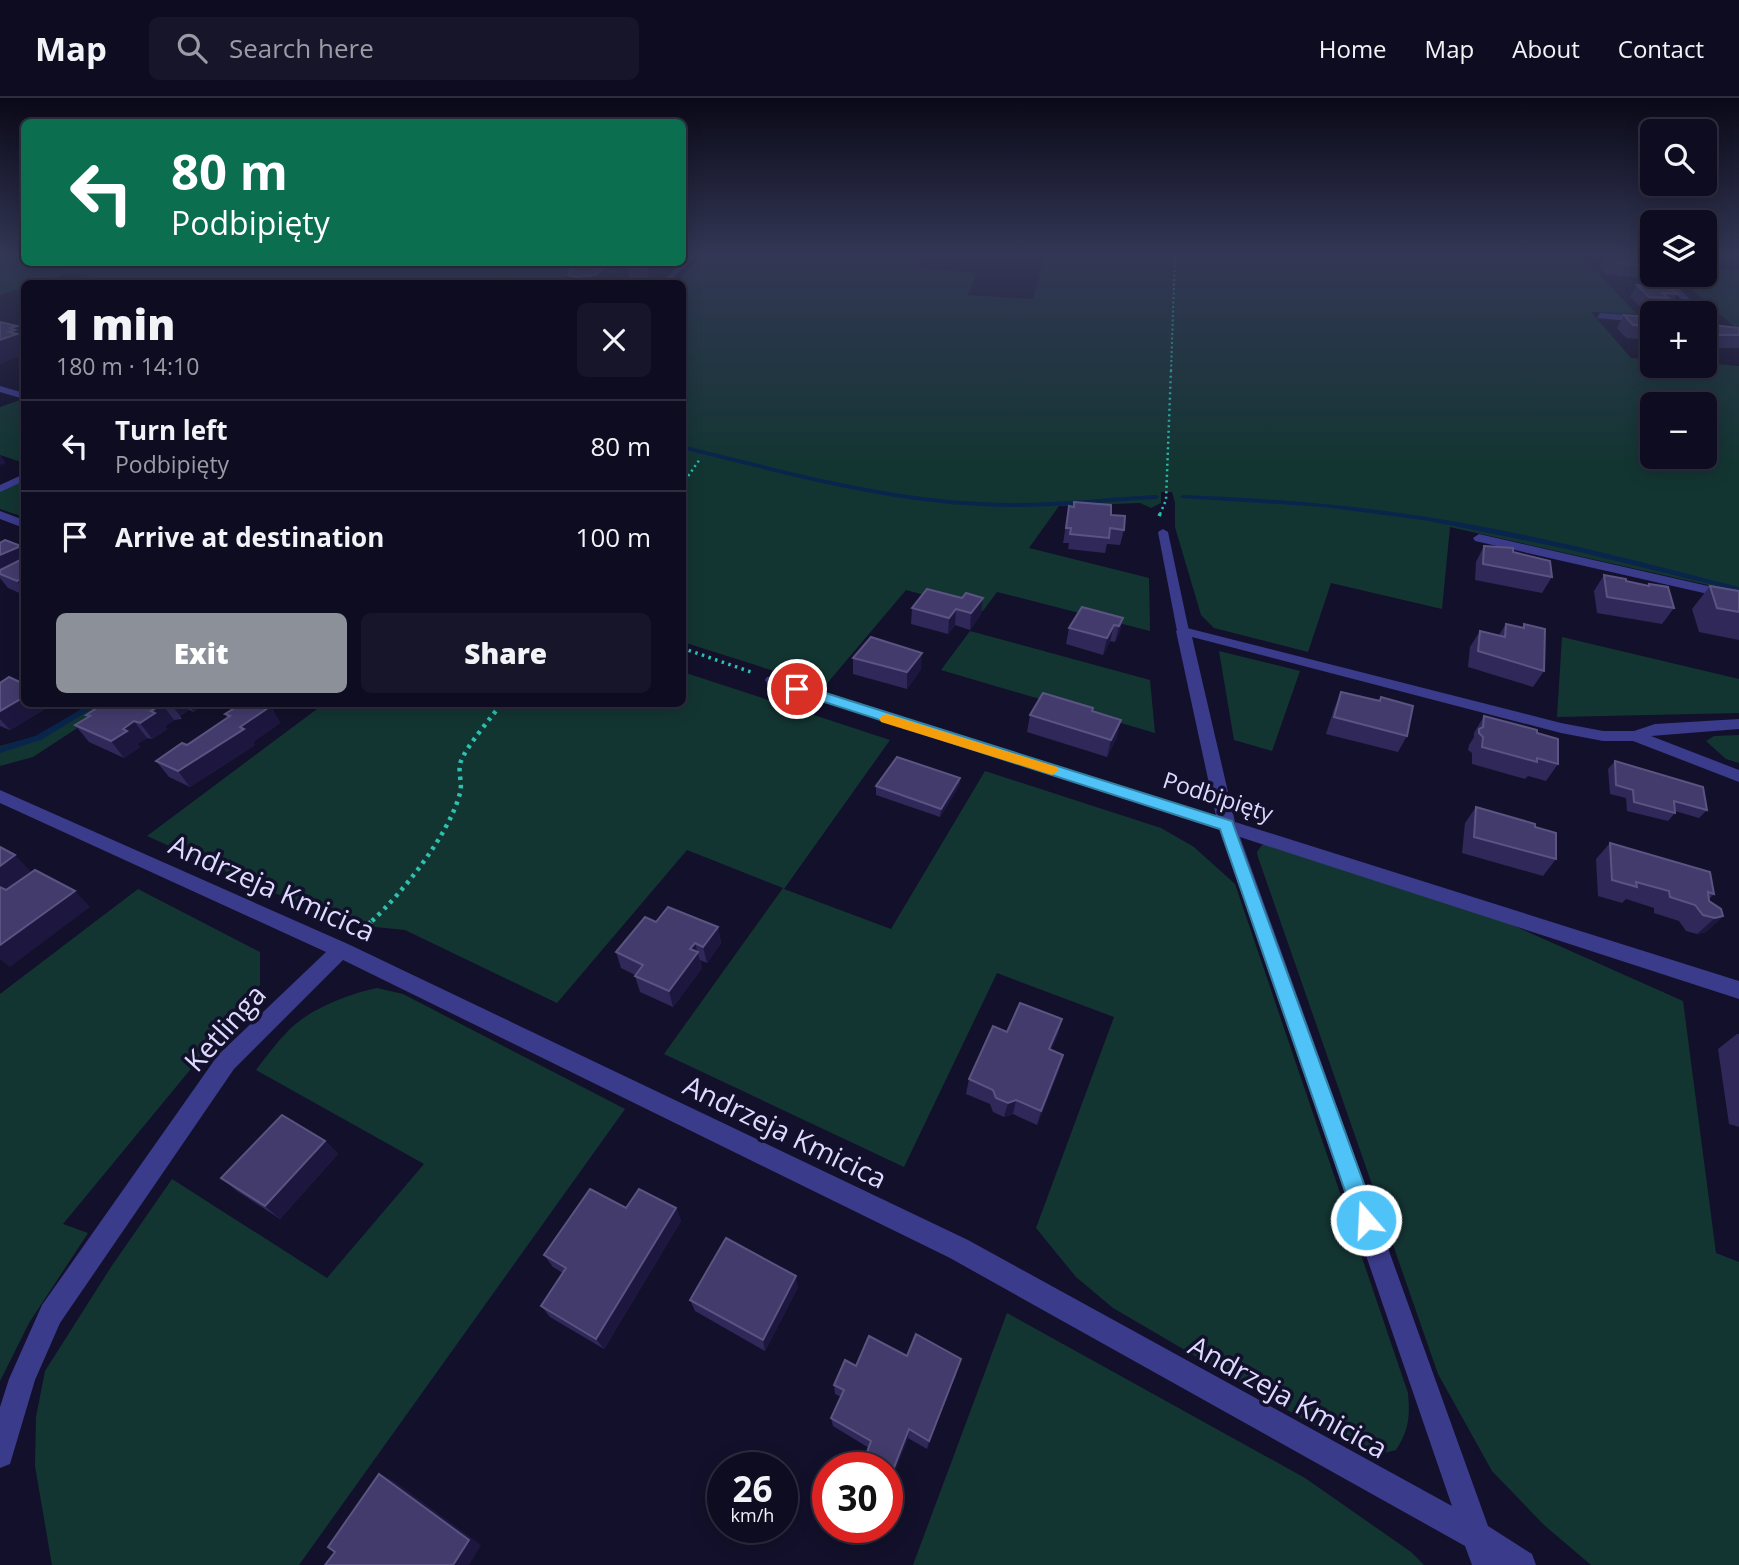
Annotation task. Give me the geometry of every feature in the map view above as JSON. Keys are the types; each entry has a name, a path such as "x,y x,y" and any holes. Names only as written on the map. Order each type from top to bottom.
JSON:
{"street":[{"path":"0,389 21,395"},
{"path":"0,489 21,478"},
{"path":"0,514 21,523"},
{"path":"1479,538 1739,597"},
{"path":"1487,1565 1227,825 1183,631 1561,728 1603,736 1635,736 1655,729 1739,724"},
{"name":"Podbipięty","path":"772,680 873,715 1227,825 1739,990"},
{"path":"1635,736 1701,764 1739,776"},
{"name":"Andrzeja Kmicica","path":"0,796 341,950 959,1249 1477,1536 1521,1565"},
{"name":"Ketlinga","path":"0,1454 22,1379 51,1314 226,1062 341,950"}],"lane":[{"path":"1163,532 1183,631"}],"path":[{"path":"1163,532 1158,514 1166,500 1172,324"},
{"path":"686,479 700,459"},
{"path":"686,649 772,680"},
{"path":"341,950 393,901 418,869 444,828 461,792 460,762 498,707"}],"green space":[{"path":"686,324 1602,324 1631,358 1640,358 1640,378 1717,378 1717,364 1739,366 1739,592 1450,527 1442,609 1331,583 1308,652 1214,628 1201,615 1175,527 1172,492 1161,492 1161,503 1151,508 1140,503 1059,506 1029,548 1149,578 1150,631 997,592 983,611 906,590 824,687 686,643"},
{"path":"21,400 21,462 0,455 0,407"},
{"path":"21,480 21,516 0,509 0,491"},
{"path":"970,631 1150,680 1155,733 941,670"},
{"path":"1562,637 1739,679 1739,713 1557,717"},
{"path":"1219,651 1300,671 1272,751 1234,740"},
{"path":"686,673 890,740 784,889 891,929 985,771 1161,828 1194,847 1235,884 1408,1393 1408,1423 1404,1436 1396,1450 1376,1455 1313,1425 1113,1308 1076,1277 1036,1228 1114,1017 997,973 904,1167 664,1054 783,888 687,850 557,1003 405,930 356,925 277,894 147,836 320,707 686,707"},
{"path":"85,707 109,707 33,757 0,766 0,746 37,736"},
{"path":"1739,735 1739,763 1726,759 1706,741 1714,736"},
{"path":"1262,845 1274,845 1499,919 1683,1001 1716,1253 1739,1262 1739,1565 1591,1565 1544,1525 1492,1471 1438,1374 1258,857 1257,852"},
{"path":"138,889 260,952 260,985 63,1224 88,1233 29,1323 0,1381 0,994"},
{"path":"377,988 403,994 625,1109 299,1565 52,1565 35,1466 36,1417 45,1371 111,1267 172,1179 327,1278 424,1164 256,1070 284,1036 307,1016 342,998"},
{"path":"1007,1313 1305,1478 1411,1552 1424,1565 913,1565"}],"building":[{"path":"0,324 17,326 10,328 15,330 9,332 17,334 0,340"},
{"path":"1717,325 1739,328 1739,335 1717,335"},
{"path":"1074,502 1111,505 1111,515 1125,516 1124,530 1110,528 1109,538 1070,534 1071,528 1066,528 1069,506 1074,507"},
{"path":"5,540 21,546 0,555 0,543"},
{"path":"1484,546 1513,548 1513,552 1550,561 1552,577 1483,564"},
{"path":"21,560 21,579 17,581 0,574 0,570"},
{"path":"1604,575 1649,586 1668,587 1674,608 1607,597"},
{"path":"1710,586 1739,591 1739,612 1717,608"},
{"path":"927,589 962,598 966,593 983,598 971,613 956,609 949,618 912,608"},
{"path":"1082,607 1123,618 1119,626 1114,625 1107,638 1069,628"},
{"path":"1506,624 1524,628 1524,624 1545,629 1544,671 1478,651 1480,631 1505,637"},
{"path":"871,637 922,653 907,672 853,658"},
{"path":"9,677 21,683 21,699 0,711 0,683"},
{"path":"1341,692 1380,701 1381,697 1413,706 1407,736 1334,717"},
{"path":"1043,693 1093,708 1092,711 1121,720 1111,740 1030,715"},
{"path":"98,707 158,707 151,711 155,713 140,723 134,721 123,729 127,731 111,741 75,725 90,716 86,715"},
{"path":"236,707 270,707 240,727 244,729 178,771 156,761 182,743 187,745 230,716 225,714"},
{"path":"1484,716 1537,730 1537,733 1558,739 1558,764 1537,758 1537,762 1482,747 1483,737 1479,729 1483,727"},
{"path":"897,757 960,778 941,809 876,786"},
{"path":"1615,761 1703,787 1707,810 1674,801 1675,813 1634,802 1633,790 1616,785"},
{"path":"1476,807 1556,833 1556,859 1474,837"},
{"path":"1610,843 1710,872 1714,894 1708,892 1709,901 1721,909 1723,916 1715,918 1703,915 1695,905 1670,897 1669,891 1636,882 1637,887 1612,880"},
{"path":"0,847 15,855 0,866"},
{"path":"35,870 75,891 0,945 0,887 6,890"},
{"path":"668,907 718,927 703,947 695,943 690,949 698,952 669,991 635,976 643,965 616,952 645,917 656,922"},
{"path":"1020,1003 1062,1019 1049,1049 1063,1055 1041,1111 1016,1100 1008,1103 996,1098 993,1090 969,1079 993,1026 1007,1032"},
{"path":"282,1115 325,1141 265,1206 221,1178"},
{"path":"590,1189 626,1208 639,1189 676,1208 596,1339 541,1306 566,1268 544,1255"},
{"path":"726,1238 796,1276 763,1340 690,1300"},
{"path":"916,1334 961,1359 929,1441 909,1429 900,1452 867,1452 871,1441 831,1418 844,1390 834,1385 845,1360 856,1366 869,1336 907,1356"},
{"path":"379,1474 469,1540 453,1565 325,1565 335,1552 328,1547"}],"waterway":[{"path":"686,448 854,487 959,503 1032,505 1156,497"},
{"path":"1183,497 1324,505 1429,519 1567,547 1739,589"},
{"path":"0,750 38,738 91,707"}],"slow traffic":[{"path":"886,718 1052,770"}],"route":[{"path":"797,689 1227,825 1366,1220"}]}
